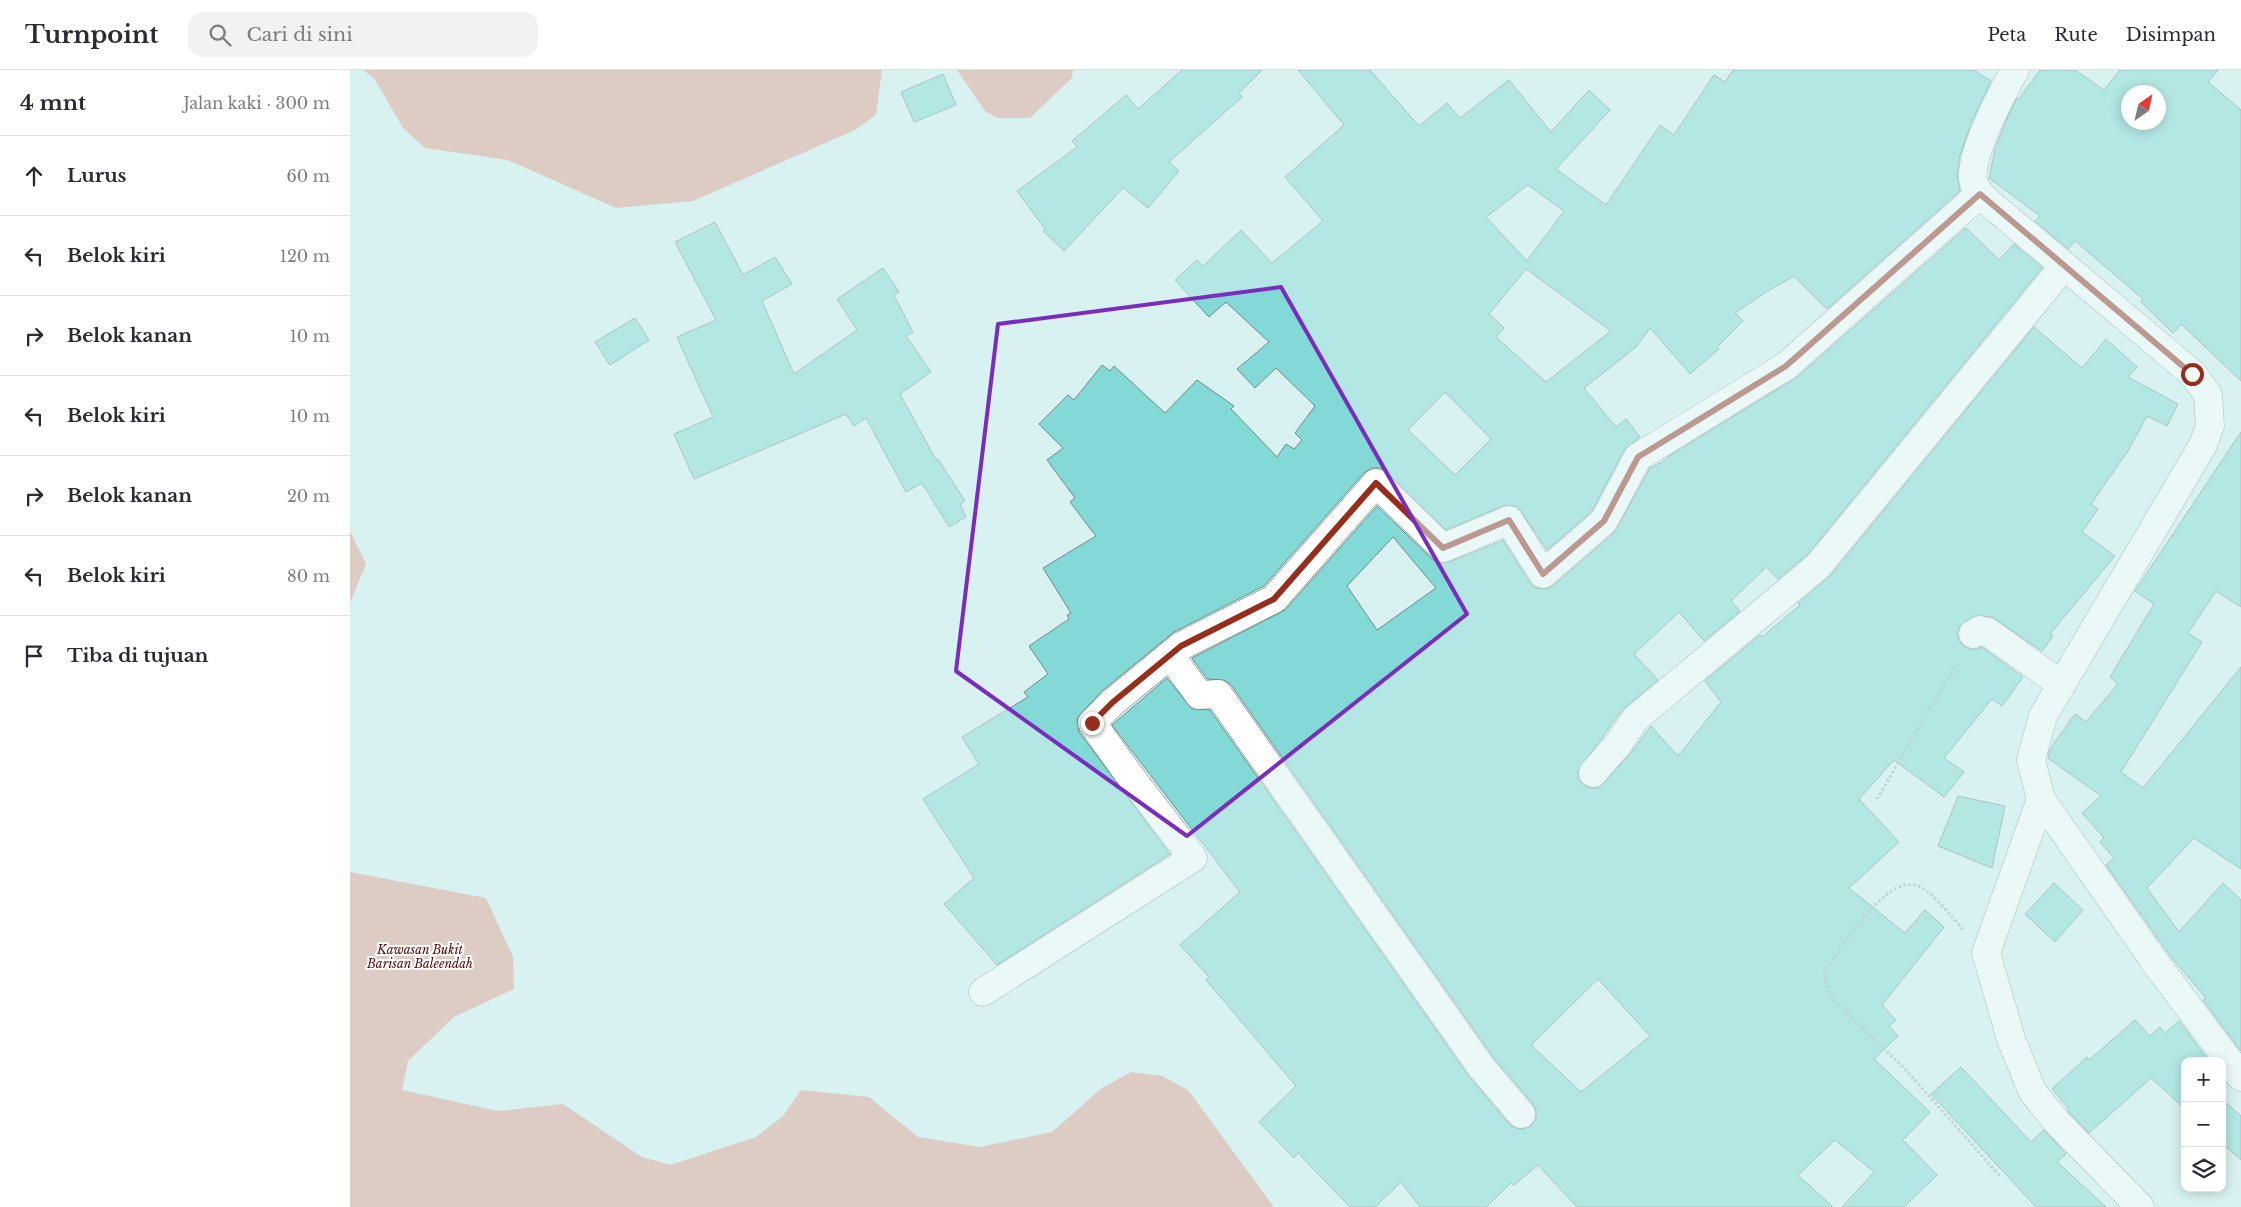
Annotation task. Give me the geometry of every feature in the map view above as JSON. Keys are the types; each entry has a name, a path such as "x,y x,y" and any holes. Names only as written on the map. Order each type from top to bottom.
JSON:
{"street":[{"path":"2015,70 1994,108 1973,166 1973,182 1980,194 2192,374 2208,395 2210,426 2202,445 2043,716 2031,760 2042,799 2157,966 2241,1077"},
{"path":"983,992 1194,858 1092,723 1113,702 1181,646 1274,599 1376,483 1443,548 1509,520 1543,574 1604,521 1638,457 1786,366 1980,194"},
{"path":"1593,773 1619,743 1635,719 1818,566 2064,266"},
{"path":"1973,634 1980,630 1988,632 2062,684"},
{"path":"1170,655 1199,695 1218,694 1482,1068 1521,1114"},
{"path":"2042,799 1986,952 2011,1039 2032,1091 2056,1121 2140,1207"}],"path":[{"path":"1877,799 1973,634"},
{"path":"1986,952 1928,892 1915,885 1901,886 1878,901 1831,962 1825,973 1826,984 1833,1000 1906,1070 2000,1176"}],"highlighted area":[{"path":"1281,287 1467,614 1187,836 956,671 998,324"}],"green space":[{"path":"363,70 882,70 876,115 855,130 693,201 616,208 508,160 425,148 403,128 374,78"},
{"path":"957,70 1073,70 1072,78 1030,118 997,118 985,111"},
{"path":"350,531 366,564 350,603"},
{"name":"Kawasan Bukit Barisan Baleendah","path":"350,872 486,898 513,957 514,989 454,1017 408,1061 402,1090 498,1111 563,1104 642,1157 670,1165 756,1137 783,1116 801,1090 869,1097 918,1137 980,1147 1052,1132 1102,1088 1131,1072 1162,1076 1188,1090 1274,1207 350,1207"}],"building":[{"path":"1182,70 1262,70 1239,93 1242,97 1169,162 1179,171 1148,208 1123,188 1064,251 1043,231 1045,229 1017,191 1077,147 1072,141 1126,95 1138,109"},
{"path":"1298,70 1370,70 1419,126 1447,103 1460,118 1509,80 1551,132 1589,90 1610,110 1556,169 1606,205 1660,125 1674,135 1714,75 1725,82 1733,70 1974,70 1991,81 1972,121 1960,155 1957,175 1960,191 1827,309 1794,276 1735,313 1743,321 1717,347 1719,349 1690,374 1650,328 1636,347 1584,388 1616,427 1626,419 1640,437 1624,450 1592,511 1547,550 1517,506 1503,506 1446,530 1387,472 1380,468 1372,468 1364,473 1264,586 1174,632 1103,690 1077,718 1079,732 1170,854 997,965 944,904 974,878 923,799 979,764 962,737 1028,697 1024,692 1048,674 1029,646 1069,619 1067,615 1071,613 1043,568 1096,536 1070,502 1075,498 1047,460 1063,448 1039,424 1068,395 1074,400 1102,365 1110,371 1114,366 1165,413 1197,380 1234,406 1231,409 1277,457 1286,444 1294,449 1302,440 1295,433 1315,406 1276,368 1255,388 1237,369 1269,342 1226,302 1209,317 1175,280 1197,260 1203,266 1241,230 1272,263 1323,221 1285,177 1344,125","holes":["1528,185 1564,211 1527,261 1486,217","1526,269 1611,331 1546,382 1496,337 1504,328 1489,314","1445,392 1491,439 1455,475 1408,430"]},
{"path":"2040,70 2075,70 2104,90 2120,70 2218,70 2208,82 2241,110 2241,381 2181,324 2173,333 2141,302 2143,299 2075,241 2068,249 2035,221 2040,216 1989,178 1995,149 2017,98 2019,99"},
{"path":"943,74 956,105 914,122 901,92"},
{"path":"715,222 743,275 775,257 792,284 762,301 794,374 857,330 837,299 883,268 899,292 894,295 913,332 906,336 931,372 900,394 936,460 938,459 965,501 960,504 966,517 949,527 922,483 906,492 866,418 854,426 846,414 694,479 674,434 713,417 677,337 716,320 675,242"},
{"path":"1966,228 1999,260 2014,244 2042,268 1807,555 1778,579 1766,567 1731,601 1740,611 1704,641 1679,612 1634,654 1658,680 1622,710 1578,771 1578,779 1583,785 1599,788 1631,753 1651,726 1678,756 1721,702 1705,681 1760,635 1762,637 1800,605 1798,603 1830,576 2034,327 2082,368 2106,339 2137,367 2128,377 2178,404 2167,426 2147,416 2128,451 2091,504 2098,509 2082,532 2115,556 2050,634 2053,636 2042,651 1992,617 1973,616 1960,626 1957,634 1960,642 1965,647 1973,650 1982,647 2023,677 2002,706 1992,699 1944,758 1964,772 1944,797 1894,760 1859,799 1899,842 1849,888 1905,933 1925,910 1944,927 1882,1005 1896,1020 1889,1026 1898,1036 1874,1059 1930,1112 1903,1140 1937,1175 1904,1207 1842,1207 1874,1172 1835,1140 1798,1175 1833,1207 1577,1207 1538,1165 1514,1185 1511,1183 1486,1207 1420,1207 1401,1182 1375,1207 1350,1207 1298,1153 1294,1158 1259,1122 1296,1086 1206,980 1209,977 1180,945 1240,892 1112,725 1167,678 1192,709 1210,710 1470,1078 1509,1124 1515,1128 1523,1129 1531,1126 1536,1119 1536,1111 1533,1104 1494,1058 1231,685 1224,680 1207,679 1192,658 1285,610 1377,506 1432,559 1440,563 1449,562 1503,540 1530,583 1536,588 1545,589 1553,586 1614,533 1650,468 1660,464 1669,456 1796,378","holes":["1393,537 1436,588 1377,630 1347,586","1598,979 1650,1036 1581,1092 1531,1045"]},
{"path":"635,318 649,340 610,365 595,342"},
{"path":"2241,432 2241,607 2216,591 2188,633 2202,642 2121,772 2143,788 2241,667 2241,869 2194,838 2147,888 2179,932 2223,883 2241,900 2241,1051 2203,1000 2206,998 2171,957 2106,865 2114,858 2100,842 2104,838 2082,813 2101,796 2048,758 2050,749 2075,714 2086,722 2118,684 2110,677 2154,604 2135,591"},
{"path":"1958,796 2005,806 1992,868 1938,846"},
{"path":"2054,883 2083,910 2055,942 2025,914"},
{"path":"2135,1020 2150,1036 2160,1027 2165,1033 2179,1021 2206,1057 2181,1057 2181,1105 2151,1078 2089,1133 2068,1111 2068,1108 2052,1089 2087,1057 2089,1060"},
{"path":"1961,1067 2031,1142 2044,1130 2066,1154 2057,1162 2106,1207 2036,1207 1931,1094"},
{"path":"2226,1103 2241,1116 2241,1160 2226,1147"}],"route":[{"path":"1092,723 1113,702 1181,646 1274,599 1376,483 1443,548 1509,520 1543,574 1604,521 1638,457 1786,366 1980,194 2192,374"}]}
